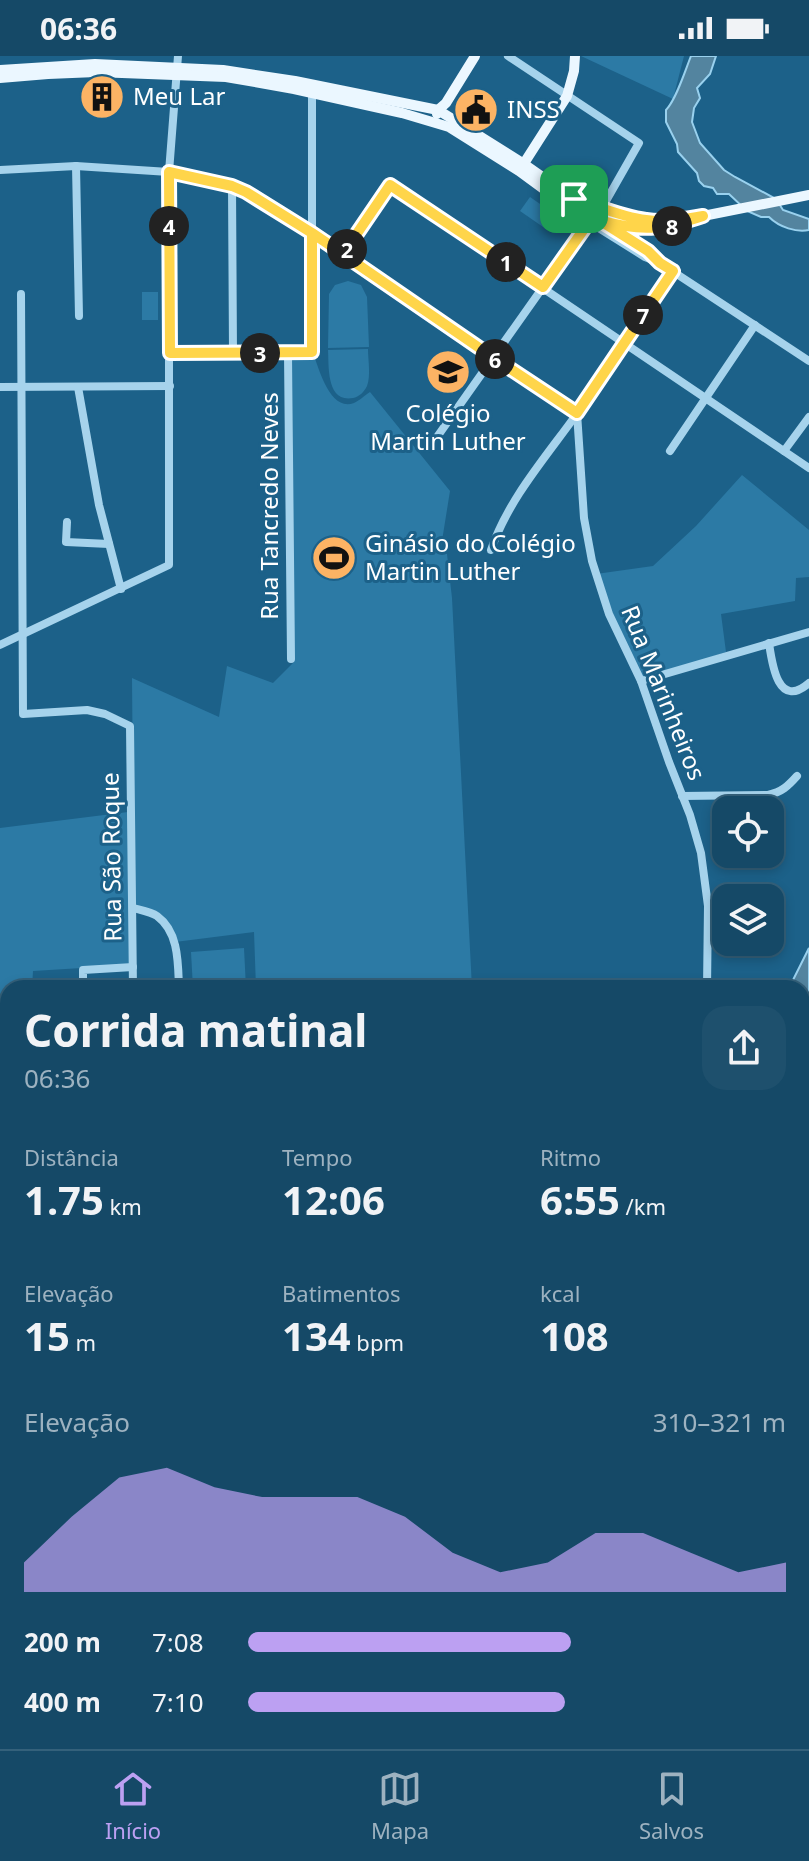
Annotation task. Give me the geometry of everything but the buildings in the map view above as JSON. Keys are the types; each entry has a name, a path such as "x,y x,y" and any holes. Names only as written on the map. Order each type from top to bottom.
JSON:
{"main road":[{"path":"437,116 475,56"},
{"path":"522,168 567,96 575,56"},
{"path":"0,70 26,62 177,66 247,73 437,116 522,168 594,221 648,229 673,226 704,216"},
{"path":"0,78 177,66"},
{"path":"571,203 650,221 704,216 809,195"}],"street":[{"path":"508,56 639,143 602,208"},
{"path":"0,645 169,565 169,172 177,66"},
{"path":"170,353 312,352 312,89"},
{"path":"76,166 79,316"},
{"path":"0,170 76,166 169,172 232,186 312,233 577,413"},
{"path":"343,254 390,185 809,468"},
{"path":"232,186 233,353"},
{"path":"437,437 543,287 594,221 648,251 660,263 809,361"},
{"path":"491,550 527,481 673,271"},
{"path":"21,294 24,634"},
{"path":"670,451 755,325"},
{"name":"Rua Tancredo Neves","path":"288,353 291,659"},
{"path":"0,387 170,386"},
{"path":"78,387 99,505 121,589"},
{"name":"Rua Marinheiros","path":"577,413 584,518 592,561 609,614 641,681 690,815 704,873 708,906 707,980"},
{"path":"784,451 809,417"},
{"path":"67,522 66,542 109,544"},
{"path":"641,681 809,632"},
{"name":"Rua São Roque","path":"24,634 23,714 87,710 105,714 130,726 133,980"},
{"path":"769,643 773,673 779,685 791,691 806,687 809,683"},
{"path":"682,796 768,795 787,787 797,776"},
{"path":"133,908 156,915 172,932 179,980"},
{"path":"83,980 83,970 133,967"}],"shaded area":[{"path":"581,56 684,56 673,99"},
{"path":"691,56 716,56 710,74 697,88 700,98 694,108 692,122 700,143 724,170 776,199 783,210 809,219 809,230 799,231 783,226 769,217 747,211 729,194 717,194 713,188 699,181 697,173 678,152 666,122 666,110 677,92"},
{"path":"530,197 556,215 546,229 520,211"},
{"path":"348,281 361,285 367,297 369,347 328,348 329,294 335,285"},
{"path":"142,292 158,292 158,320 142,320"},
{"path":"368,349 369,378 366,388 353,398 338,395 329,374 328,350"},
{"path":"313,353 322,378 338,401 346,404 356,402 370,392 450,491 441,547 447,554 452,598 472,980 256,980 254,932 175,942 157,916 134,909 132,678 219,717 227,666 273,683 294,662 292,354"},
{"path":"742,475 809,530 809,577 796,578 795,601 721,614 726,652 641,681 596,574 653,566 696,526"},
{"path":"128,812 130,965 33,971 32,980 0,980 0,828"},
{"path":"244,948 246,980 193,980 191,952"},
{"path":"809,948 809,980 793,980"}],"place":[{"name":"Meu Lar","path":"102,97"},
{"name":"INSS","path":"476,110"},
{"name":"Colégio Martin Luther","path":"448,372"},
{"name":"Ginásio do Colégio Martin Luther","path":"334,558"}],"route":[{"path":"574,199 599,220 568,207 589,222 543,287 390,185 343,254 312,233 312,352 170,353 169,172 246,192 312,233 577,413 673,271 599,220 648,229 673,226 703,216 650,221 631,218 574,199"}]}
